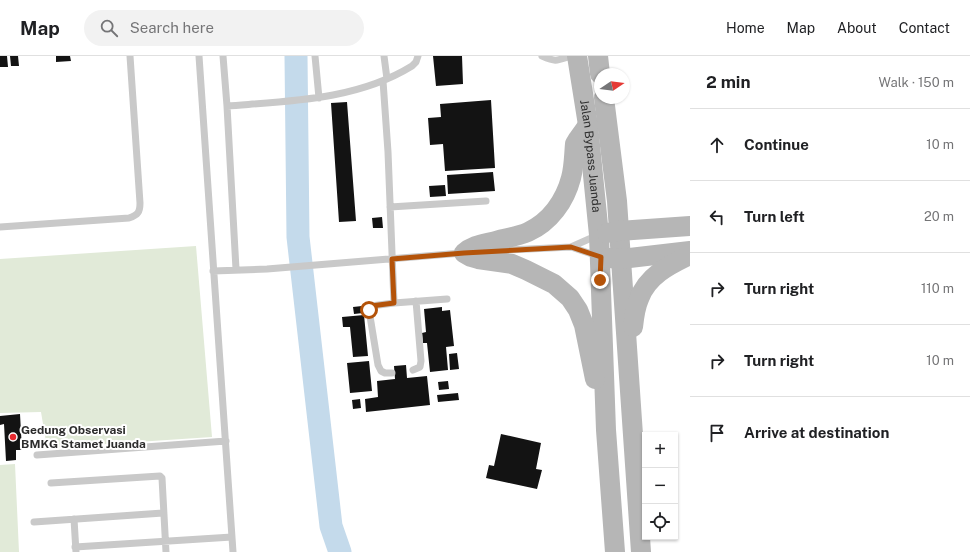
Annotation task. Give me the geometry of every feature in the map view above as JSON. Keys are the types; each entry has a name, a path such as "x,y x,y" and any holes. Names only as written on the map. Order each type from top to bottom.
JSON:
{"main road":[{"name":"Jalan Bypass Juanda","path":"577,56 588,125 601,257 600,280 606,430"},
{"path":"598,56 599,68"},
{"name":"Jalan Bypass Juanda","path":"605,104 617,201 629,366"},
{"path":"588,125 575,144 571,177 567,190 556,210 536,228 498,241 477,245 464,253 478,259 512,264 526,270 554,284 570,298 578,310 584,325 606,430 615,552"},
{"path":"599,235 619,231 690,226"},
{"path":"601,257 621,259 690,251"},
{"path":"641,552 629,366 631,338 639,299 646,284 657,273 690,255"}],"lane":[{"path":"0,227 129,218 138,213 140,203 130,56"},
{"path":"199,56 233,552"},
{"path":"223,56 236,269"},
{"path":"315,56 316,98"},
{"path":"384,56 394,303"},
{"path":"227,106 316,98 370,86 412,66 416,62 418,56"},
{"path":"542,56 558,61 570,56"},
{"path":"390,207 486,201"},
{"path":"213,270 267,269 464,253 571,247 599,235"},
{"path":"571,247 601,257"},
{"path":"392,373 385,373 381,371 378,365 369,310 371,306 447,299"},
{"path":"413,370 420,366 421,361 416,301"},
{"path":"37,455 226,441"},
{"path":"51,483 160,476 162,478 166,552"},
{"path":"34,522 164,513"},
{"path":"74,519 76,549 232,537"}],"green space":[{"path":"196,246 212,437 47,448 41,412 0,413 0,259"},
{"path":"15,464 19,552 0,552 0,465"}],"building":[{"path":"0,56 7,56 8,67 0,67"},
{"path":"10,56 18,56 19,66 11,66"},
{"path":"56,56 70,56 71,61 56,62"},
{"path":"433,56 462,56 463,84 436,86"},
{"path":"491,100 495,168 445,171 443,144 430,145 428,118 441,117 440,104"},
{"path":"347,102 356,221 339,222 331,103"},
{"path":"493,172 495,191 448,194 447,175"},
{"path":"445,185 446,196 430,197 429,186"},
{"path":"382,217 383,228 373,228 372,218"},
{"path":"362,306 363,313 354,314 353,307"},
{"path":"442,307 442,311 450,310 454,346 446,347 448,370 430,372 427,343 423,343 422,333 426,332 424,309"},
{"path":"364,315 368,356 353,357 350,327 343,327 342,317"},
{"path":"457,353 459,369 450,370 449,354"},
{"path":"369,361 372,391 350,393 347,363"},
{"path":"406,365 407,378 427,376 430,405 366,412 365,399 378,397 377,381 395,379 394,366"},
{"path":"448,381 449,389 439,390 438,382"},
{"path":"458,393 459,400 438,402 437,395"},
{"path":"360,399 361,408 353,409 352,400"},
{"name":"Gedung Observasi BMKG Stamet Juanda","path":"20,414 22,450 16,450 16,460 6,461 4,424 0,425 0,416"},
{"path":"501,434 541,443 536,469 542,470 537,489 486,478 489,465 494,466"}],"waterway":[{"path":"296,56 298,237 331,526 340,552"}],"place":[{"name":"Gedung Observasi BMKG Stamet Juanda","path":"13,437"}],"route":[{"path":"369,310 371,306 394,303 392,259 571,247 601,257 600,280"}]}
